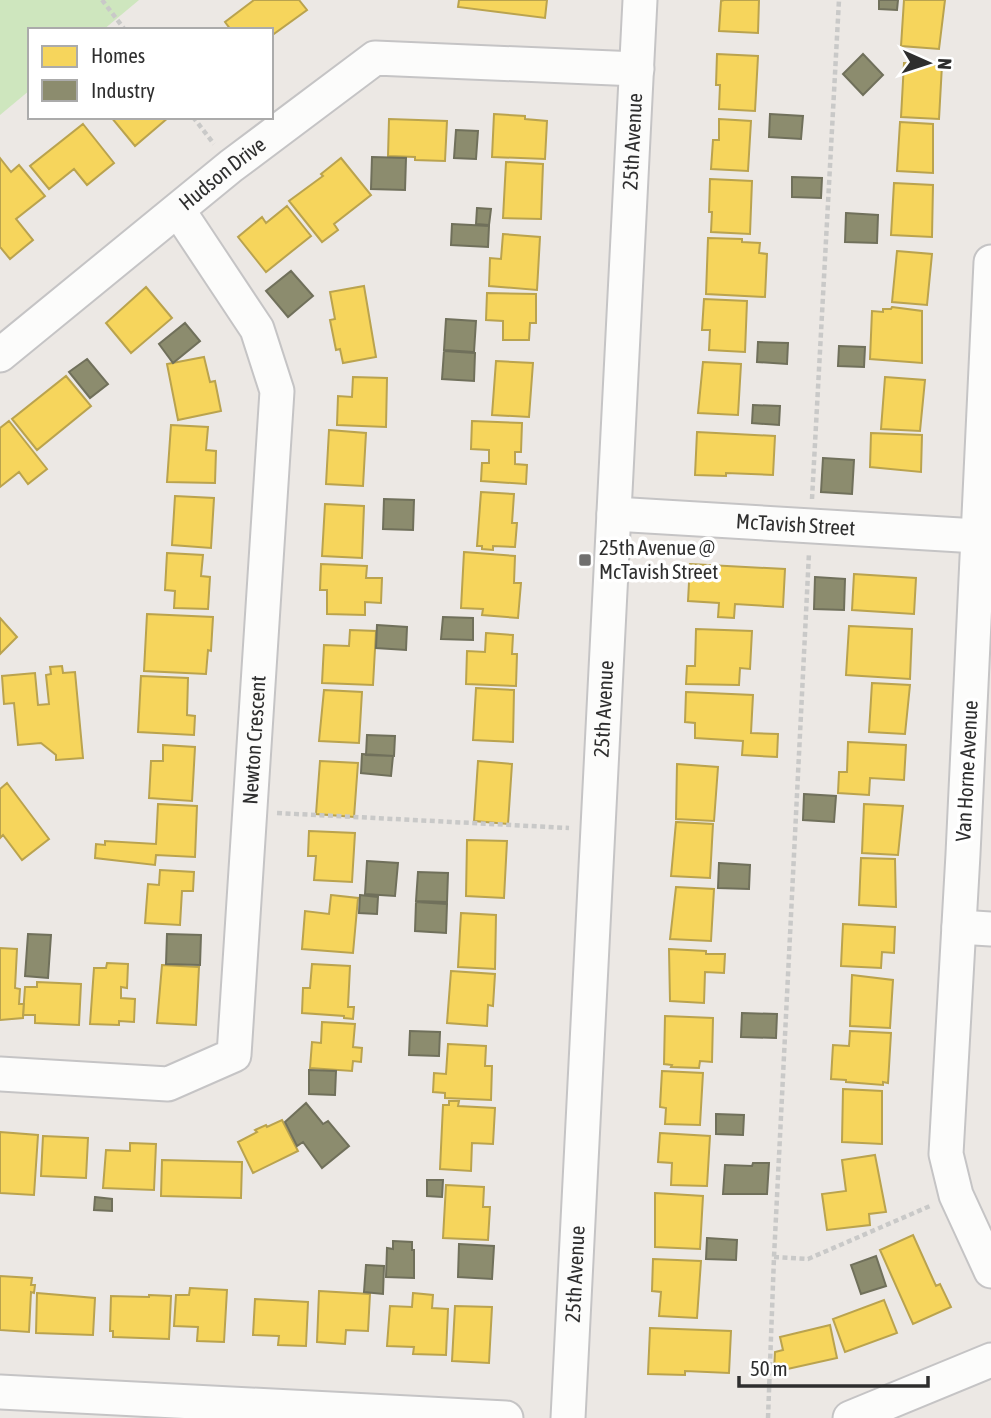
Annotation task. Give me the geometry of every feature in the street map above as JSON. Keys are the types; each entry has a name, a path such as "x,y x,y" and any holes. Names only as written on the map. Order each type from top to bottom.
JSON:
{"street":[{"name":"25th Avenue","path":"568,1418 640,0"},
{"name":"Hudson Drive","path":"0,355 231,166 375,58 637,69"},
{"name":"Newton Crescent","path":"0,1074 169,1084 234,1055 276,391 257,329 178,210"},
{"name":"Van Horne Avenue","path":"991,262 977,536 975,928 946,1154 956,1195 991,1271"},
{"name":"McTavish Street","path":"614,514 977,536"},
{"path":"850,1418 991,1360"},
{"path":"0,1392 506,1418"}],"path":[{"path":"102,0 123,28"},
{"path":"768,1418 839,0"},
{"path":"250,811 598,830"},
{"path":"774,1257 808,1259 956,1195"}],"green space":[{"path":"0,0 139,0 105,28 28,28 28,92 0,115"}],"building: Homes":[{"path":"254,0 299,0 307,10 273,35 273,28 230,28 225,22"},
{"path":"459,0 547,0 545,18 458,7"},
{"path":"759,0 758,33 719,31 721,1"},
{"path":"904,0 945,0 939,49 901,46"},
{"path":"717,54 758,56 755,111 719,109 720,85 716,85"},
{"path":"904,63 942,65 939,119 901,117"},
{"path":"494,114 547,121 545,159 492,157"},
{"path":"113,119 167,119 135,146"},
{"path":"389,119 447,121 445,161 388,156"},
{"path":"719,119 751,121 748,171 711,169 713,140 719,140"},
{"path":"900,122 933,124 933,173 897,171"},
{"path":"83,124 114,163 87,185 74,169 49,189 30,166"},
{"path":"0,158 11,172 19,165 45,196 16,219 33,240 10,259 0,247"},
{"path":"341,158 371,195 334,224 338,230 322,242 289,201 323,176 321,174"},
{"path":"506,162 543,164 541,219 503,218"},
{"path":"710,179 752,181 750,234 711,232"},
{"path":"894,183 933,185 932,237 891,235"},
{"path":"287,206 311,236 266,272 238,237 262,217 266,223"},
{"path":"503,234 540,237 537,290 489,286 490,258 501,259"},
{"path":"708,238 742,239 742,242 760,243 759,253 767,254 765,297 706,294"},
{"path":"897,251 932,254 927,305 892,302"},
{"path":"364,286 376,357 343,363 340,349 336,350 330,320 335,319 330,292"},
{"path":"146,287 172,318 131,353 106,323"},
{"path":"487,293 536,294 536,323 530,323 529,340 503,340 503,321 486,320"},
{"path":"704,299 747,301 745,352 709,350 710,330 702,330"},
{"path":"892,307 922,311 922,363 870,359 872,311 883,312 883,309"},
{"path":"204,357 210,382 215,381 221,411 178,420 167,364"},
{"path":"496,361 533,363 529,417 492,415"},
{"path":"703,362 741,364 738,415 698,413"},
{"path":"66,376 91,406 37,450 12,419"},
{"path":"353,377 387,378 386,427 337,425 338,396 352,397"},
{"path":"885,377 925,380 920,431 881,429"},
{"path":"9,421 47,469 28,484 19,472 0,487 0,428"},
{"path":"472,421 522,423 521,452 515,452 515,464 527,465 526,484 481,481 482,463 489,463 489,450 471,449"},
{"path":"171,425 208,427 206,450 216,451 215,483 167,482"},
{"path":"329,430 366,433 363,486 326,484"},
{"path":"697,432 775,436 773,475 695,475"},
{"path":"871,433 922,435 921,472 870,467"},
{"path":"481,492 514,494 512,523 517,523 515,547 493,546 493,550 477,546"},
{"path":"175,496 214,498 211,548 172,545"},
{"path":"325,504 364,506 362,558 322,556"},
{"path":"464,552 515,556 514,583 521,583 518,618 482,615 483,609 461,608"},
{"path":"167,553 203,555 201,576 210,577 208,609 174,608 175,591 165,590"},
{"path":"321,564 367,566 366,578 382,578 381,603 365,602 365,615 327,614 327,590 320,590"},
{"path":"690,564 785,569 783,607 735,604 734,618 718,617 719,603 688,601"},
{"path":"854,574 916,578 914,614 852,610"},
{"path":"147,614 213,617 211,651 208,650 206,674 144,671"},
{"path":"0,618 17,637 0,654"},
{"path":"849,626 912,629 910,679 846,675"},
{"path":"696,629 752,631 750,669 740,668 739,685 686,684 687,666 695,666"},
{"path":"350,630 376,631 373,685 322,683 324,645 349,646"},
{"path":"486,633 513,635 512,654 517,654 516,686 466,684 467,651 485,652"},
{"path":"62,666 63,673 75,672 83,758 56,760 56,755 41,743 18,745 14,703 4,704 2,676 35,673 38,705 49,704 46,675 51,674 50,667"},
{"path":"141,676 188,678 187,715 195,716 194,735 138,732"},
{"path":"872,683 910,685 905,734 869,732"},
{"path":"476,688 514,690 513,742 473,740"},
{"path":"324,690 362,692 359,743 319,741"},
{"path":"686,692 753,695 751,733 778,734 777,757 742,755 743,741 695,738 695,723 685,722"},
{"path":"848,742 906,745 904,780 870,778 869,795 838,793 839,772 847,772"},
{"path":"163,745 195,747 192,801 149,798 151,761 163,761"},
{"path":"320,761 358,763 354,817 316,814"},
{"path":"478,761 512,764 508,824 474,821"},
{"path":"677,764 718,767 714,821 676,819"},
{"path":"7,783 49,839 22,860 3,835 0,838 0,789"},
{"path":"158,804 197,806 195,857 156,855 155,865 95,858 96,844 105,845 105,841 156,844"},
{"path":"864,804 903,806 898,855 862,853"},
{"path":"676,822 713,824 710,878 671,876"},
{"path":"309,831 355,833 352,882 314,880 316,856 308,856"},
{"path":"467,840 507,841 504,898 466,896"},
{"path":"861,858 895,859 896,907 859,905"},
{"path":"160,870 194,872 193,891 182,891 180,925 145,923 148,884 159,885"},
{"path":"676,887 714,889 711,941 670,939"},
{"path":"331,895 358,898 353,953 302,949 305,911 329,914"},
{"path":"461,913 496,915 495,969 458,967"},
{"path":"843,924 895,927 894,953 882,952 881,968 841,966"},
{"path":"0,948 17,949 15,988 20,989 19,1004 24,1004 23,1018 0,1020"},
{"path":"669,949 725,954 724,973 705,972 704,1003 670,1001"},
{"path":"107,963 128,964 127,988 121,987 121,998 135,999 134,1022 119,1021 119,1025 90,1024 94,968 106,968"},
{"path":"312,964 350,966 348,1007 354,1007 353,1019 302,1013 303,988 310,988"},
{"path":"162,965 199,967 196,1025 157,1023"},
{"path":"451,971 495,974 493,1006 488,1005 487,1026 447,1023"},
{"path":"852,975 893,980 890,1028 850,1026"},
{"path":"37,982 81,984 79,1025 35,1023 35,1015 23,1015 25,987 37,987"},
{"path":"665,1016 713,1018 712,1062 700,1061 699,1068 671,1067 672,1065 664,1064"},
{"path":"322,1022 355,1024 353,1047 362,1048 361,1062 353,1061 352,1071 310,1068 312,1042 321,1043"},
{"path":"850,1031 891,1033 888,1083 883,1082 883,1085 831,1079 833,1045 849,1046"},
{"path":"448,1044 486,1046 485,1066 492,1066 491,1100 445,1098 445,1093 433,1092 434,1073 446,1074"},
{"path":"662,1071 703,1073 700,1125 665,1124 666,1108 660,1107"},
{"path":"843,1089 882,1091 882,1144 842,1142"},
{"path":"449,1101 459,1101 458,1106 495,1108 493,1144 472,1143 471,1171 440,1169 443,1105 449,1105"},
{"path":"282,1120 298,1151 253,1173 238,1142 257,1132 255,1130"},
{"path":"0,1132 38,1135 34,1195 0,1193"},
{"path":"660,1133 710,1136 707,1186 671,1185 672,1163 658,1162"},
{"path":"43,1136 88,1138 86,1178 41,1176"},
{"path":"130,1143 156,1144 154,1190 103,1188 106,1150 130,1151"},
{"path":"875,1155 886,1212 869,1214 870,1225 827,1230 822,1194 846,1191 842,1160"},
{"path":"162,1160 242,1162 241,1198 161,1196"},
{"path":"446,1185 484,1187 483,1207 490,1207 488,1240 443,1238"},
{"path":"655,1193 703,1196 700,1249 655,1247"},
{"path":"913,1235 936,1286 940,1284 951,1307 913,1324 880,1250"},
{"path":"653,1259 701,1261 697,1318 659,1316 661,1292 652,1291"},
{"path":"0,1276 32,1278 31,1285 35,1285 34,1293 31,1292 29,1332 0,1330"},
{"path":"190,1288 227,1290 224,1342 197,1341 198,1327 174,1326 176,1295 189,1295"},
{"path":"319,1291 370,1294 368,1331 346,1330 345,1344 317,1342"},
{"path":"37,1293 95,1298 93,1335 36,1333"},
{"path":"413,1293 433,1295 432,1308 448,1309 446,1355 413,1354 414,1347 387,1346 390,1306 412,1307"},
{"path":"111,1296 171,1296 169,1339 113,1337 113,1331 110,1331"},
{"path":"255,1299 308,1302 306,1346 278,1345 279,1336 253,1335"},
{"path":"884,1300 897,1333 845,1352 833,1319"},
{"path":"455,1306 492,1307 489,1363 452,1361"},
{"path":"830,1325 837,1358 774,1372 775,1352 783,1350 780,1337"},
{"path":"650,1328 731,1331 729,1373 685,1371 685,1375 648,1374"}],"building: Industry":[{"path":"879,0 898,0 897,10 879,9"},
{"path":"863,54 883,75 863,95 843,74"},
{"path":"770,114 803,116 801,139 769,137"},
{"path":"456,130 478,131 476,159 454,158"},
{"path":"372,157 406,158 405,190 371,189"},
{"path":"792,177 822,178 821,198 792,197"},
{"path":"477,208 491,209 489,225 476,224"},
{"path":"846,213 878,215 877,243 845,242"},
{"path":"452,224 489,226 488,247 451,245"},
{"path":"291,271 313,296 288,317 266,291"},
{"path":"446,319 476,321 474,352 444,350"},
{"path":"185,323 200,341 173,363 159,344"},
{"path":"758,342 788,343 787,364 757,362"},
{"path":"839,346 865,347 864,367 838,366"},
{"path":"444,351 475,353 474,381 442,379"},
{"path":"87,359 108,384 90,398 69,372"},
{"path":"753,405 780,406 779,425 752,423"},
{"path":"823,458 854,460 852,494 821,492"},
{"path":"384,499 414,500 413,530 383,529"},
{"path":"815,577 845,579 844,610 814,609"},
{"path":"443,617 473,618 473,640 441,639"},
{"path":"377,625 407,627 406,650 376,648"},
{"path":"367,735 395,736 394,756 366,755"},
{"path":"362,754 393,756 391,776 361,773"},
{"path":"804,794 836,796 834,822 803,820"},
{"path":"367,861 398,863 395,896 365,894"},
{"path":"719,863 750,865 749,889 718,888"},
{"path":"418,872 448,873 447,902 416,901"},
{"path":"360,895 378,897 377,914 359,913"},
{"path":"416,902 447,904 446,933 415,931"},
{"path":"28,934 51,935 48,978 25,976"},
{"path":"167,934 201,935 200,965 166,964"},
{"path":"742,1013 777,1014 776,1038 741,1037"},
{"path":"410,1031 440,1032 439,1056 409,1055"},
{"path":"309,1070 336,1071 335,1095 309,1094"},
{"path":"306,1103 323,1124 328,1121 349,1146 322,1168 303,1142 297,1146 285,1122"},
{"path":"716,1114 744,1115 743,1135 716,1134"},
{"path":"753,1163 769,1163 767,1194 723,1194 725,1165 752,1166"},
{"path":"427,1180 443,1180 442,1197 427,1196"},
{"path":"95,1197 112,1199 112,1211 94,1210"},
{"path":"707,1238 737,1240 736,1260 706,1259"},
{"path":"393,1241 412,1242 414,1278 386,1277 387,1248 393,1249"},
{"path":"459,1244 494,1246 492,1279 458,1277"},
{"path":"876,1256 886,1286 861,1294 851,1265"},
{"path":"366,1265 384,1266 383,1294 364,1292"}],"place":[{"name":"25th Avenue @ McTavish Street","path":"585,560"}]}
